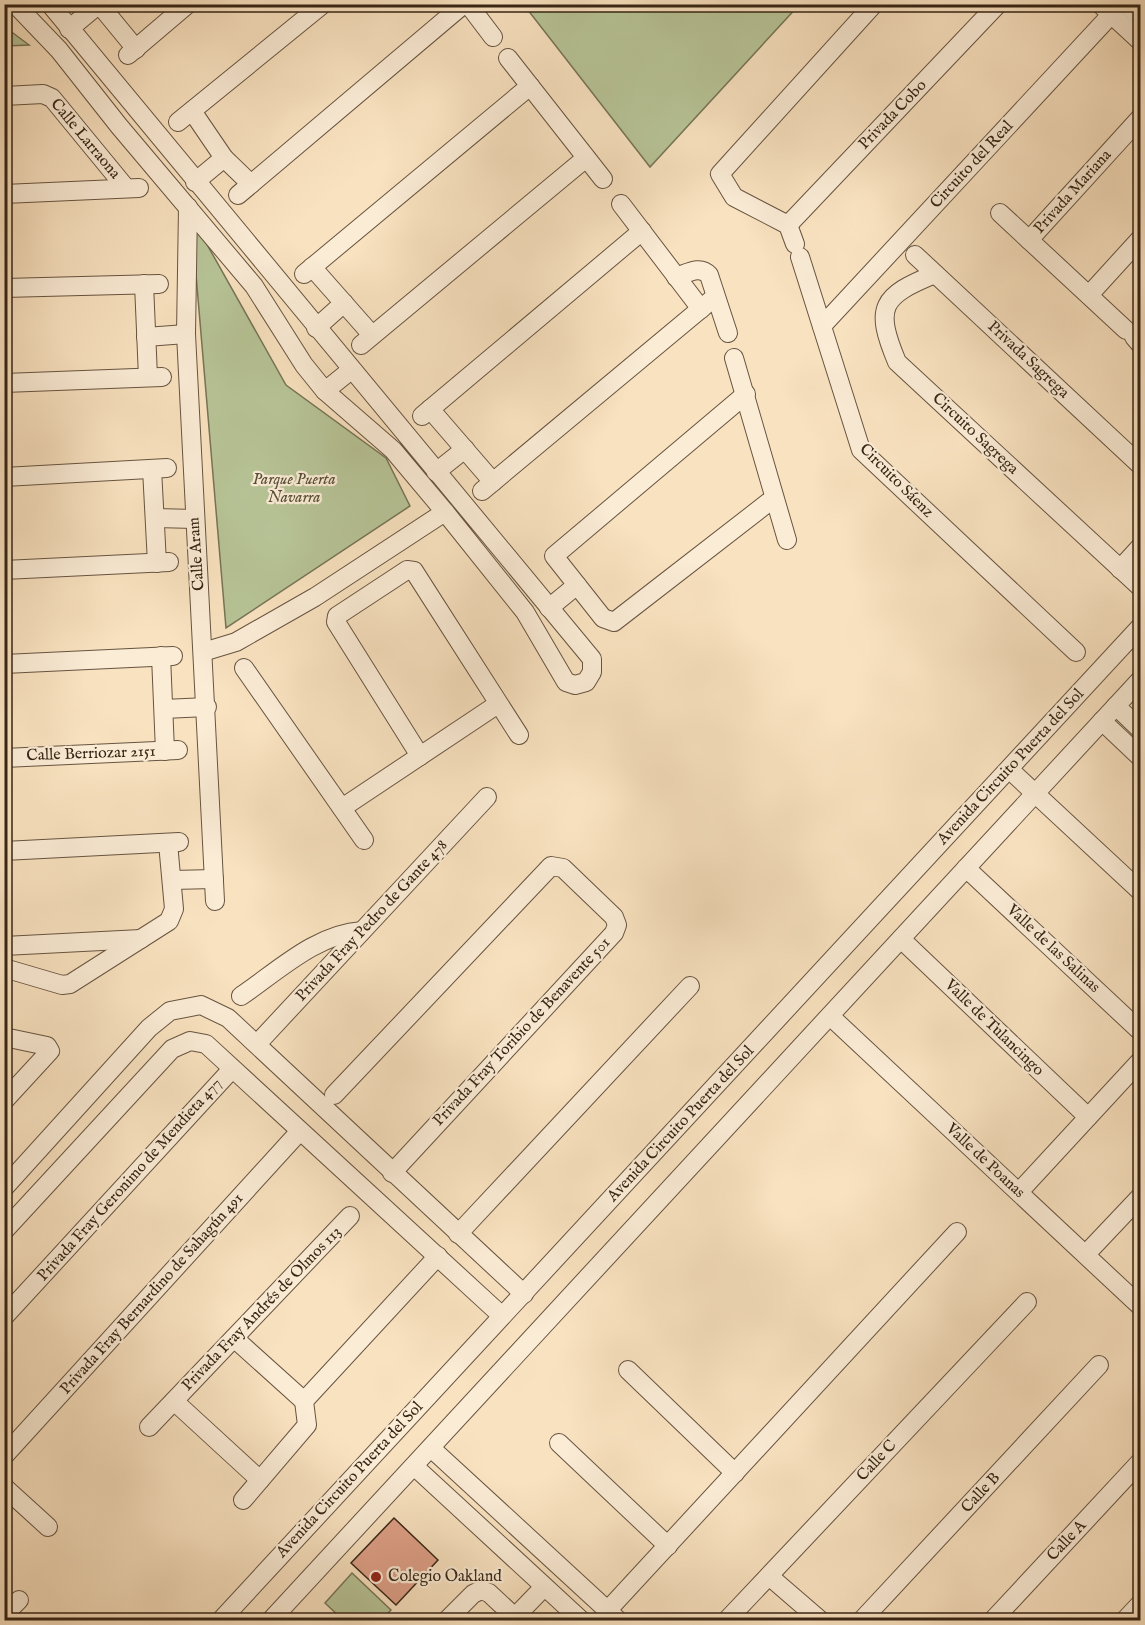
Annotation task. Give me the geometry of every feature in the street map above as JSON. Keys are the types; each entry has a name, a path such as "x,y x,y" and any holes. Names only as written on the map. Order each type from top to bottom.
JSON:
{"street":[{"path":"15,4 59,50 119,126 254,286 304,365 325,391 393,450 444,512 525,612 566,682 575,685 586,682 592,672 592,659 50,4"},
{"path":"69,29 99,4 132,52 188,4"},
{"path":"323,4 185,117 224,158 244,189 466,4 493,37"},
{"path":"788,225 734,197 722,180 722,170 874,4"},
{"name":"Privada Cobo","path":"788,225 998,4"},
{"path":"1115,7 1140,17"},
{"path":"1115,7 1140,41"},
{"name":"Circuito del Real","path":"822,326 1115,7"},
{"path":"508,58 603,179"},
{"path":"530,86 308,270 344,303 366,340 586,158"},
{"name":"Calle Larraona","path":"4,96 43,94 52,98 132,188 4,194"},
{"name":"Privada Mariana","path":"1029,240 1140,118"},
{"path":"94,146 119,126"},
{"path":"195,182 224,158"},
{"path":"621,204 701,309"},
{"name":"Calle Aram","path":"188,207 186,334 207,707 215,901"},
{"name":"Privada Mariana","path":"1000,213 1134,337"},
{"name":"Circuito Sáenz","path":"788,225 861,450 1076,652"},
{"path":"642,231 426,413 465,449 488,487 715,297"},
{"path":"1089,295 1140,239"},
{"name":"Privada Sagrega","path":"915,255 1140,465"},
{"path":"676,277 699,269 709,275 728,333"},
{"path":"869,276 890,297 904,286 935,274"},
{"path":"4,288 152,284 146,337 155,377 4,383"},
{"name":"Circuito Sagrega","path":"890,297 883,322 897,362 1140,587"},
{"path":"316,328 344,303"},
{"path":"146,337 186,334"},
{"path":"304,365 331,345"},
{"path":"734,358 787,540"},
{"path":"325,391 351,370"},
{"path":"746,394 554,556 603,618 614,622 774,498"},
{"path":"436,472 465,449"},
{"path":"4,477 160,469 155,518 163,563 4,570"},
{"path":"203,652 236,642 356,570 444,512"},
{"path":"155,518 195,519"},
{"path":"1120,569 1140,547"},
{"path":"356,570 371,593"},
{"path":"420,756 336,622 337,616 407,570 414,571 519,735"},
{"path":"549,608 577,585"},
{"name":"Avenida Circuito Puerta del Sol","path":"221,1620 1140,627"},
{"path":"4,664 167,656 164,709 207,707"},
{"path":"244,668 364,840"},
{"path":"271,1620 1140,680"},
{"path":"342,808 498,704"},
{"path":"1116,706 1140,729"},
{"name":"Calle Berriozar 2151","path":"4,758 171,751 164,709"},
{"path":"1102,721 1140,757"},
{"path":"1010,770 1140,891"},
{"name":"Privada Fray Pedro de Gante 478","path":"257,1044 487,797"},
{"path":"4,851 174,843 173,916 142,939 70,984 62,985 4,968"},
{"name":"Privada Fray Toribio de Benavente 501","path":"334,1095 551,866 564,868 614,917 617,925 614,933 392,1173"},
{"name":"Valle de las Salinas","path":"966,868 1140,1031"},
{"path":"172,880 214,879"},
{"path":"241,996 319,943 341,932 362,931"},
{"path":"4,946 142,939"},
{"name":"Valle de Tulancingo","path":"901,939 1088,1117"},
{"path":"458,1234 690,986"},
{"path":"37,1197 9,1183 148,1028 170,1011 201,1005 228,1018 524,1294"},
{"name":"Valle de Poanas","path":"830,1016 1140,1306"},
{"path":"4,1037 47,1046 50,1051 4,1101"},
{"path":"4,1231 172,1049 190,1041 206,1044 502,1316"},
{"path":"1018,1192 1140,1061"},
{"name":"Privada Fray Geronimo de Mendieta 477","path":"4,1317 232,1069"},
{"name":"Privada Fray Bernardino de Sahagún 491","path":"4,1456 300,1131"},
{"path":"1086,1254 1140,1197"},
{"name":"Privada Fray Andrés de Olmos 113","path":"149,1427 350,1216"},
{"path":"431,1448 612,1616 668,1546 957,1232"},
{"path":"304,1401 438,1256"},
{"name":"Calle C","path":"727,1620 1028,1302"},
{"path":"234,1338 304,1401 307,1425 243,1500"},
{"name":"Calle B","path":"862,1620 1099,1365"},
{"path":"627,1370 735,1473"},
{"name":"Privada Fray Andrés de Olmos 113","path":"174,1401 260,1480"},
{"path":"560,1443 668,1546"},
{"name":"Calle A","path":"993,1620 1140,1462"},
{"path":"414,1467 580,1620"},
{"path":"4,1487 48,1527"},
{"path":"515,1560 532,1541"},
{"path":"769,1576 820,1620"},
{"path":"447,1620 472,1594 481,1590 489,1593 517,1619 544,1587"},
{"path":"4,1615 19,1600"},
{"path":"1125,1620 1140,1604"}],"green space":[{"path":"524,5 799,5 650,167"},
{"path":"5,27 29,45 5,46"},
{"name":"Parque Puerta Navarra","path":"191,216 286,385 386,458 410,506 226,628"},
{"path":"352,1573 391,1610 381,1620 343,1620 325,1603"}],"building":[{"path":"394,1518 438,1560 396,1605 351,1563"}],"place":[{"name":"Colegio Oakland","path":"376,1577"}]}
